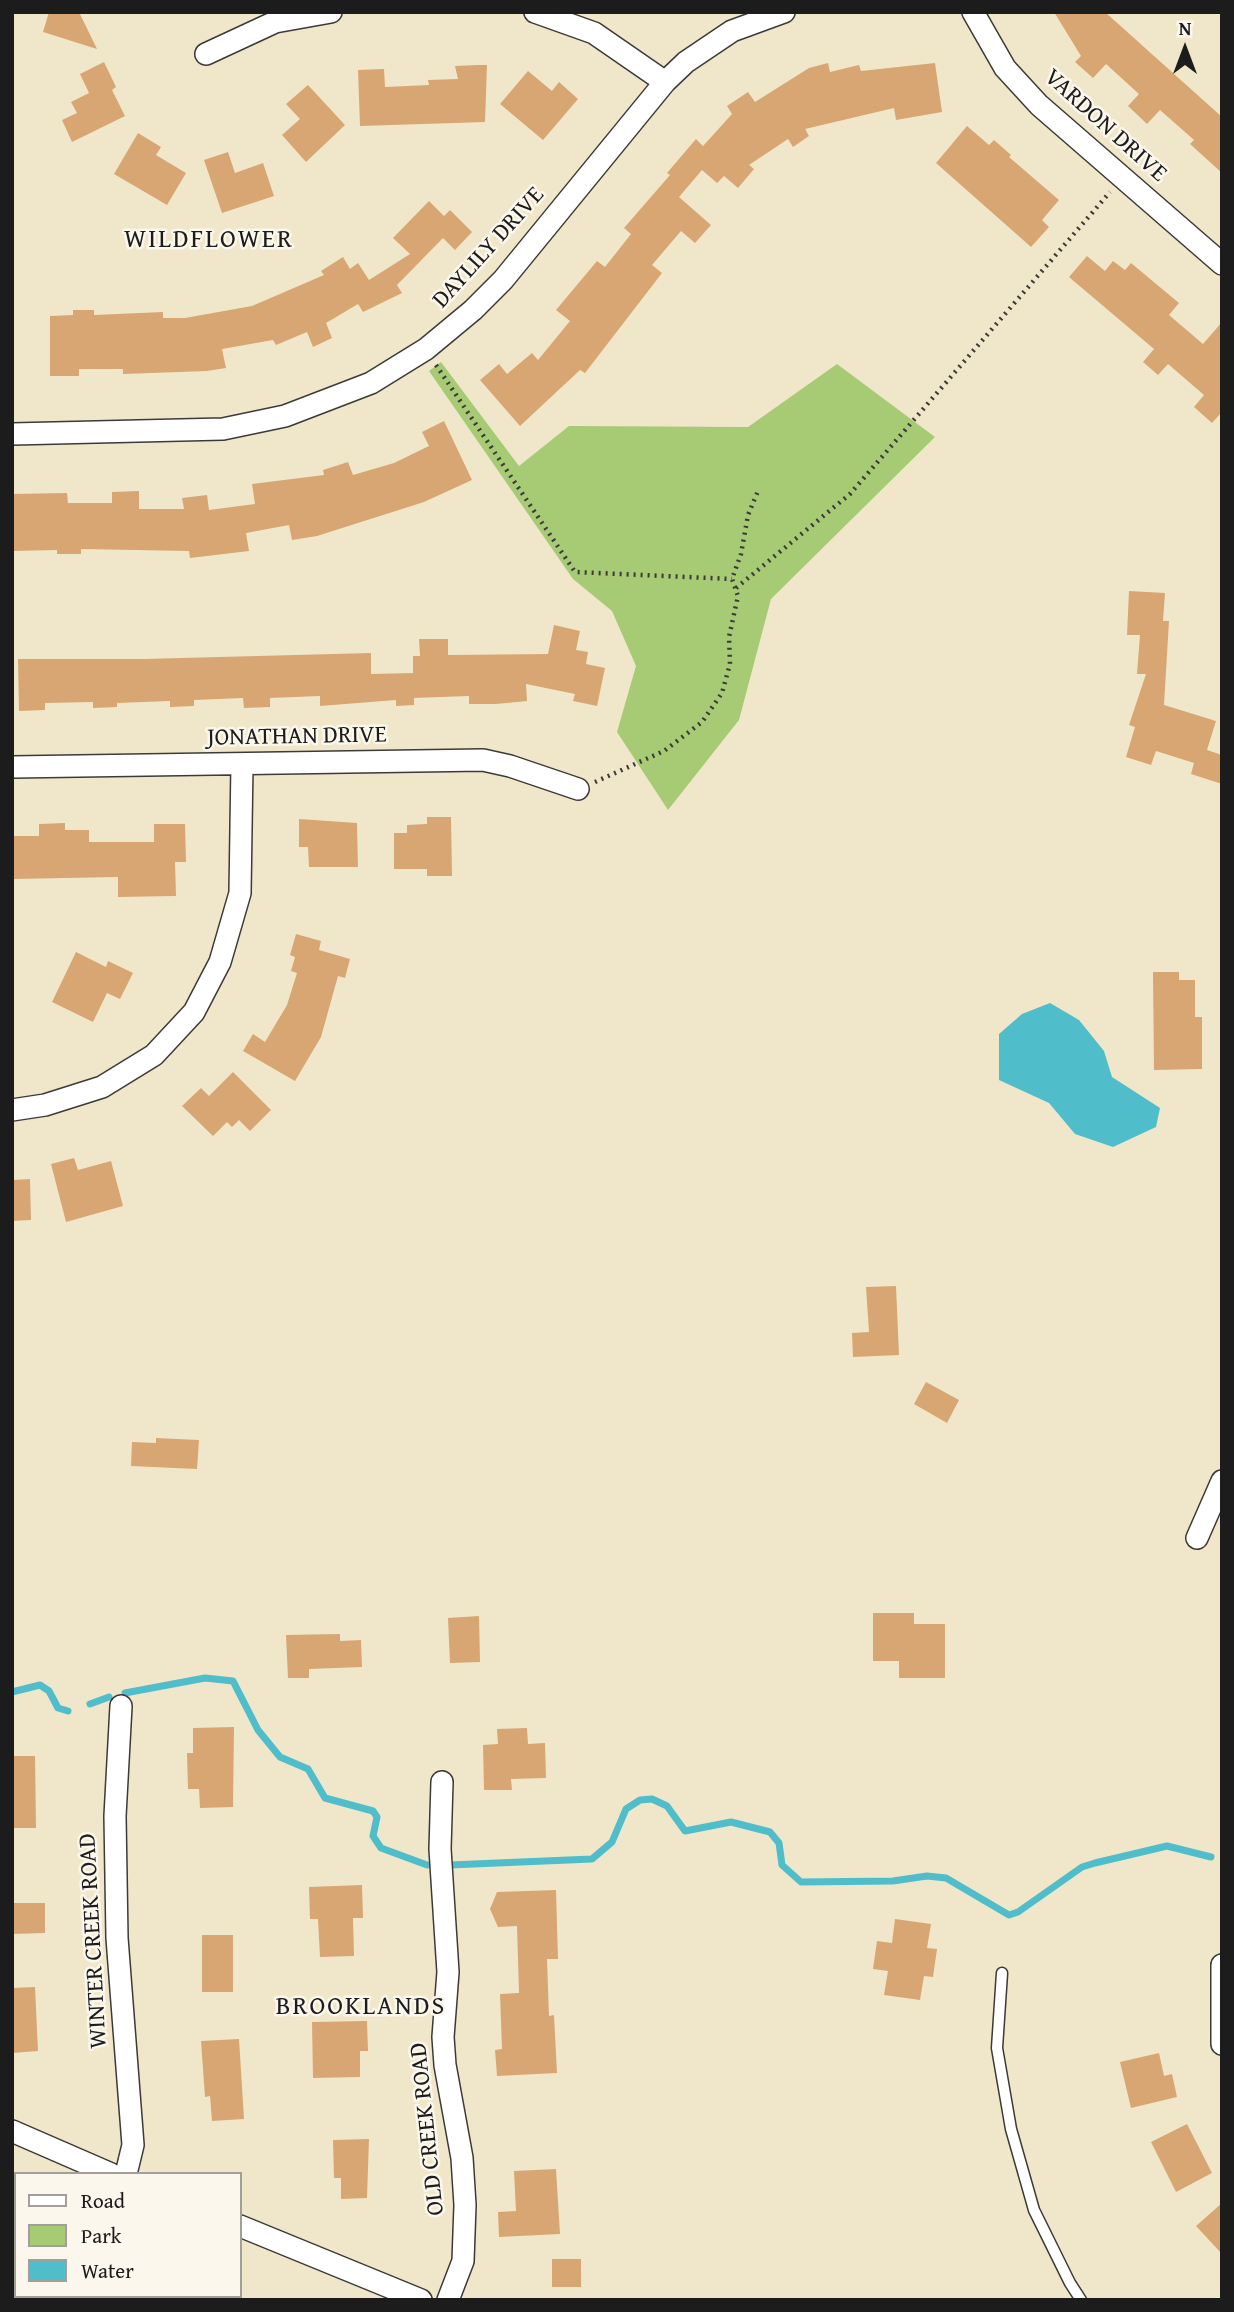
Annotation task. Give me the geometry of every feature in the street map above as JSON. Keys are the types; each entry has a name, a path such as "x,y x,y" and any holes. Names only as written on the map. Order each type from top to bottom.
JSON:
{"street":[{"path":"206,54 275,22 331,12"},
{"path":"535,12 594,33 665,82"},
{"name":"DAYLILY DRIVE","path":"12,434 181,432 252,424 346,395 426,349 466,317 503,280 665,82 695,55 732,31 784,12"},
{"name":"VARDON DRIVE","path":"973,12 994,50 1020,85 1222,264"},
{"name":"JONATHAN DRIVE","path":"12,767 483,760 510,766 578,789"},
{"path":"12,1110 45,1105 102,1087 154,1055 194,1012 220,962 240,892 242,764"},
{"path":"1197,1538 1222,1482"},
{"name":"WINTER CREEK ROAD","path":"121,1706 115,1816 117,1938 133,2145 126,2172"},
{"name":"OLD CREEK ROAD","path":"442,1782 440,1849 448,1972 443,2037 444,2065 462,2158 465,2205 463,2261 448,2300"},
{"path":"1222,1965 1222,2043"},
{"path":"12,2131 106,2172"},
{"path":"242,2227 421,2300"}],"lane":[{"path":"1002,1973 997,2048 1011,2129 1034,2210 1081,2300"}],"path":[{"path":"736,588 850,494 1122,178"},
{"path":"426,349 575,572 732,579"},
{"path":"578,789 664,751 702,722 722,693 730,664 729,637 738,596 732,579 741,554 748,514 758,491"}],"green space":[{"path":"441,362 519,466 569,426 748,427 837,364 935,437 771,599 739,720 668,810 617,732 636,666 612,611 573,579 429,371"}],"water":[{"path":"1050,1003 1079,1020 1104,1051 1112,1077 1160,1108 1156,1127 1113,1147 1075,1134 1049,1103 999,1080 999,1034 1022,1014"}],"building":[{"path":"49,12 79,12 97,49 43,32"},
{"path":"1054,12 1105,12 1222,117 1222,173 1190,144 1194,140 1160,110 1147,124 1128,106 1139,94 1106,64 1093,78 1075,62 1081,56"},
{"path":"104,62 116,87 112,90 125,116 72,142 62,120 77,113 71,102 89,93 80,74"},
{"path":"828,63 830,72 859,65 861,71 935,63 942,112 896,120 894,108 805,129 809,136 793,147 788,139 749,165 754,169 738,188 724,176 717,183 702,170 679,197 711,225 695,243 681,231 652,265 662,273 585,373 580,370 520,426 480,380 499,364 507,374 532,353 538,360 570,321 556,310 597,261 605,267 631,234 624,228 670,175 667,173 696,139 703,146 732,114 727,106 748,92 755,102 809,68"},
{"path":"487,65 485,122 360,126 358,70 384,69 385,87 429,85 428,80 458,79 455,66"},
{"path":"528,71 552,91 559,82 578,99 543,140 500,104"},
{"path":"308,85 345,125 306,162 282,135 300,119 286,104"},
{"path":"967,126 989,145 994,140 1011,155 1009,157 1059,200 1042,220 1049,227 1031,247 936,163"},
{"path":"138,133 161,147 156,155 186,173 167,205 114,174"},
{"path":"228,152 235,173 263,163 274,196 222,213 204,160"},
{"path":"429,201 444,216 450,210 472,232 455,250 443,238 397,285 402,293 363,312 358,304 326,323 332,338 313,347 307,332 276,345 273,340 222,349 226,368 123,374 123,369 79,369 79,376 50,376 50,316 73,315 73,310 94,310 94,315 163,312 163,318 185,318 252,306 324,275 321,271 343,257 350,269 358,263 369,280 410,254 393,238"},
{"path":"1087,256 1105,271 1113,261 1125,270 1131,263 1179,303 1169,315 1203,344 1222,322 1222,412 1212,423 1194,407 1204,395 1168,364 1158,375 1143,362 1154,349 1069,277"},
{"path":"444,421 472,480 424,502 317,536 292,540 289,525 246,533 249,551 190,558 189,551 81,549 81,554 57,554 57,550 12,551 12,494 67,493 68,503 112,503 112,492 139,491 139,509 184,509 182,498 207,495 209,510 255,504 252,484 324,475 323,470 348,462 353,475 394,463 429,446 422,432"},
{"path":"1129,591 1165,593 1163,621 1169,621 1164,705 1216,721 1207,750 1222,755 1222,784 1191,774 1194,763 1156,751 1151,765 1126,757 1135,727 1129,725 1146,674 1137,674 1140,635 1127,635"},
{"path":"554,625 580,631 576,650 588,652 586,664 605,668 597,706 573,701 575,694 526,684 527,701 496,704 469,704 469,696 414,698 414,705 396,706 396,700 320,706 320,696 270,698 270,707 244,708 243,698 194,700 194,706 170,707 170,701 117,703 117,707 93,708 93,702 45,703 45,710 19,711 18,659 144,659 371,653 371,674 413,673 413,656 420,656 419,639 448,639 448,655 548,654"},
{"path":"427,817 451,817 452,876 427,876 427,869 394,869 394,833 407,833 407,825 427,824"},
{"path":"299,819 357,823 358,867 309,867 308,847 299,847"},
{"path":"65,823 65,830 89,830 89,842 154,842 154,824 185,824 186,862 175,862 176,896 118,897 118,877 12,879 12,836 39,836 39,824"},
{"path":"296,934 321,941 319,950 350,959 345,978 338,976 321,1037 295,1081 243,1051 253,1034 265,1042 287,1005 297,973 291,971 295,957 290,955"},
{"path":"76,952 106,967 108,961 133,973 120,999 107,993 93,1022 52,1002"},
{"path":"1153,972 1179,972 1179,980 1195,980 1195,1017 1202,1017 1202,1069 1154,1070"},
{"path":"233,1072 271,1110 250,1131 239,1120 232,1127 227,1122 213,1136 182,1106 201,1088 209,1096"},
{"path":"74,1158 78,1170 111,1161 123,1206 66,1222 51,1164"},
{"path":"30,1179 31,1220 12,1221 12,1180"},
{"path":"896,1286 899,1355 853,1357 852,1333 869,1332 866,1287"},
{"path":"926,1382 959,1400 947,1423 914,1404"},
{"path":"156,1438 199,1440 197,1469 131,1466 132,1442 156,1443"},
{"path":"873,1613 914,1613 914,1624 945,1624 945,1678 899,1678 899,1661 873,1661"},
{"path":"479,1616 480,1662 450,1663 448,1618"},
{"path":"340,1634 340,1641 361,1640 362,1667 309,1669 309,1678 288,1678 286,1635"},
{"path":"234,1727 233,1807 200,1808 199,1789 188,1789 187,1753 193,1753 193,1728"},
{"path":"527,1728 528,1744 545,1743 546,1778 511,1779 512,1790 484,1790 483,1745 498,1744 497,1729"},
{"path":"12,1756 35,1756 36,1828 12,1828"},
{"path":"362,1885 363,1918 353,1918 354,1956 320,1957 318,1919 310,1919 309,1887"},
{"path":"556,1890 558,1959 547,1959 549,2016 554,2015 557,2073 497,2076 495,2050 502,2049 500,1994 519,1993 517,1926 498,1927 490,1909 497,1892"},
{"path":"12,1903 45,1903 45,1933 12,1934"},
{"path":"895,1919 931,1924 927,1948 937,1949 933,1977 924,1976 920,2000 884,1995 888,1971 873,1969 877,1941 892,1943"},
{"path":"202,1935 233,1935 233,1992 202,1992"},
{"path":"35,1987 38,2051 12,2053 12,1988"},
{"path":"367,2021 368,2051 360,2051 360,2077 313,2078 312,2022"},
{"path":"239,2039 244,2119 212,2121 210,2096 205,2097 201,2041"},
{"path":"1159,2053 1164,2076 1172,2074 1177,2097 1131,2108 1120,2062"},
{"path":"1187,2124 1212,2173 1176,2192 1151,2142"},
{"path":"369,2139 367,2198 341,2199 341,2178 334,2178 333,2140"},
{"path":"556,2169 560,2234 499,2237 498,2212 516,2211 514,2171"},
{"path":"1222,2203 1222,2254 1196,2226"},
{"path":"552,2259 581,2259 581,2287 552,2287"}],"waterway":[{"path":"125,1693 205,1678 233,1681 258,1730 280,1757 308,1769 325,1798 373,1811 377,1817 373,1836 381,1848 427,1865"},
{"path":"12,1692 40,1685 49,1691 58,1708 68,1711"},
{"path":"90,1704 109,1697"},
{"path":"450,1865 592,1859 612,1842 626,1809 640,1800 652,1799 667,1806 685,1831 731,1822 770,1832 779,1843 782,1865 801,1882 893,1881 927,1876 946,1878 1009,1915 1018,1912 1082,1867 1095,1863 1167,1846 1211,1857"}],"district":[{"name":"WILDFLOWER","path":"209,240"},
{"name":"BROOKLANDS","path":"361,2007"}]}
